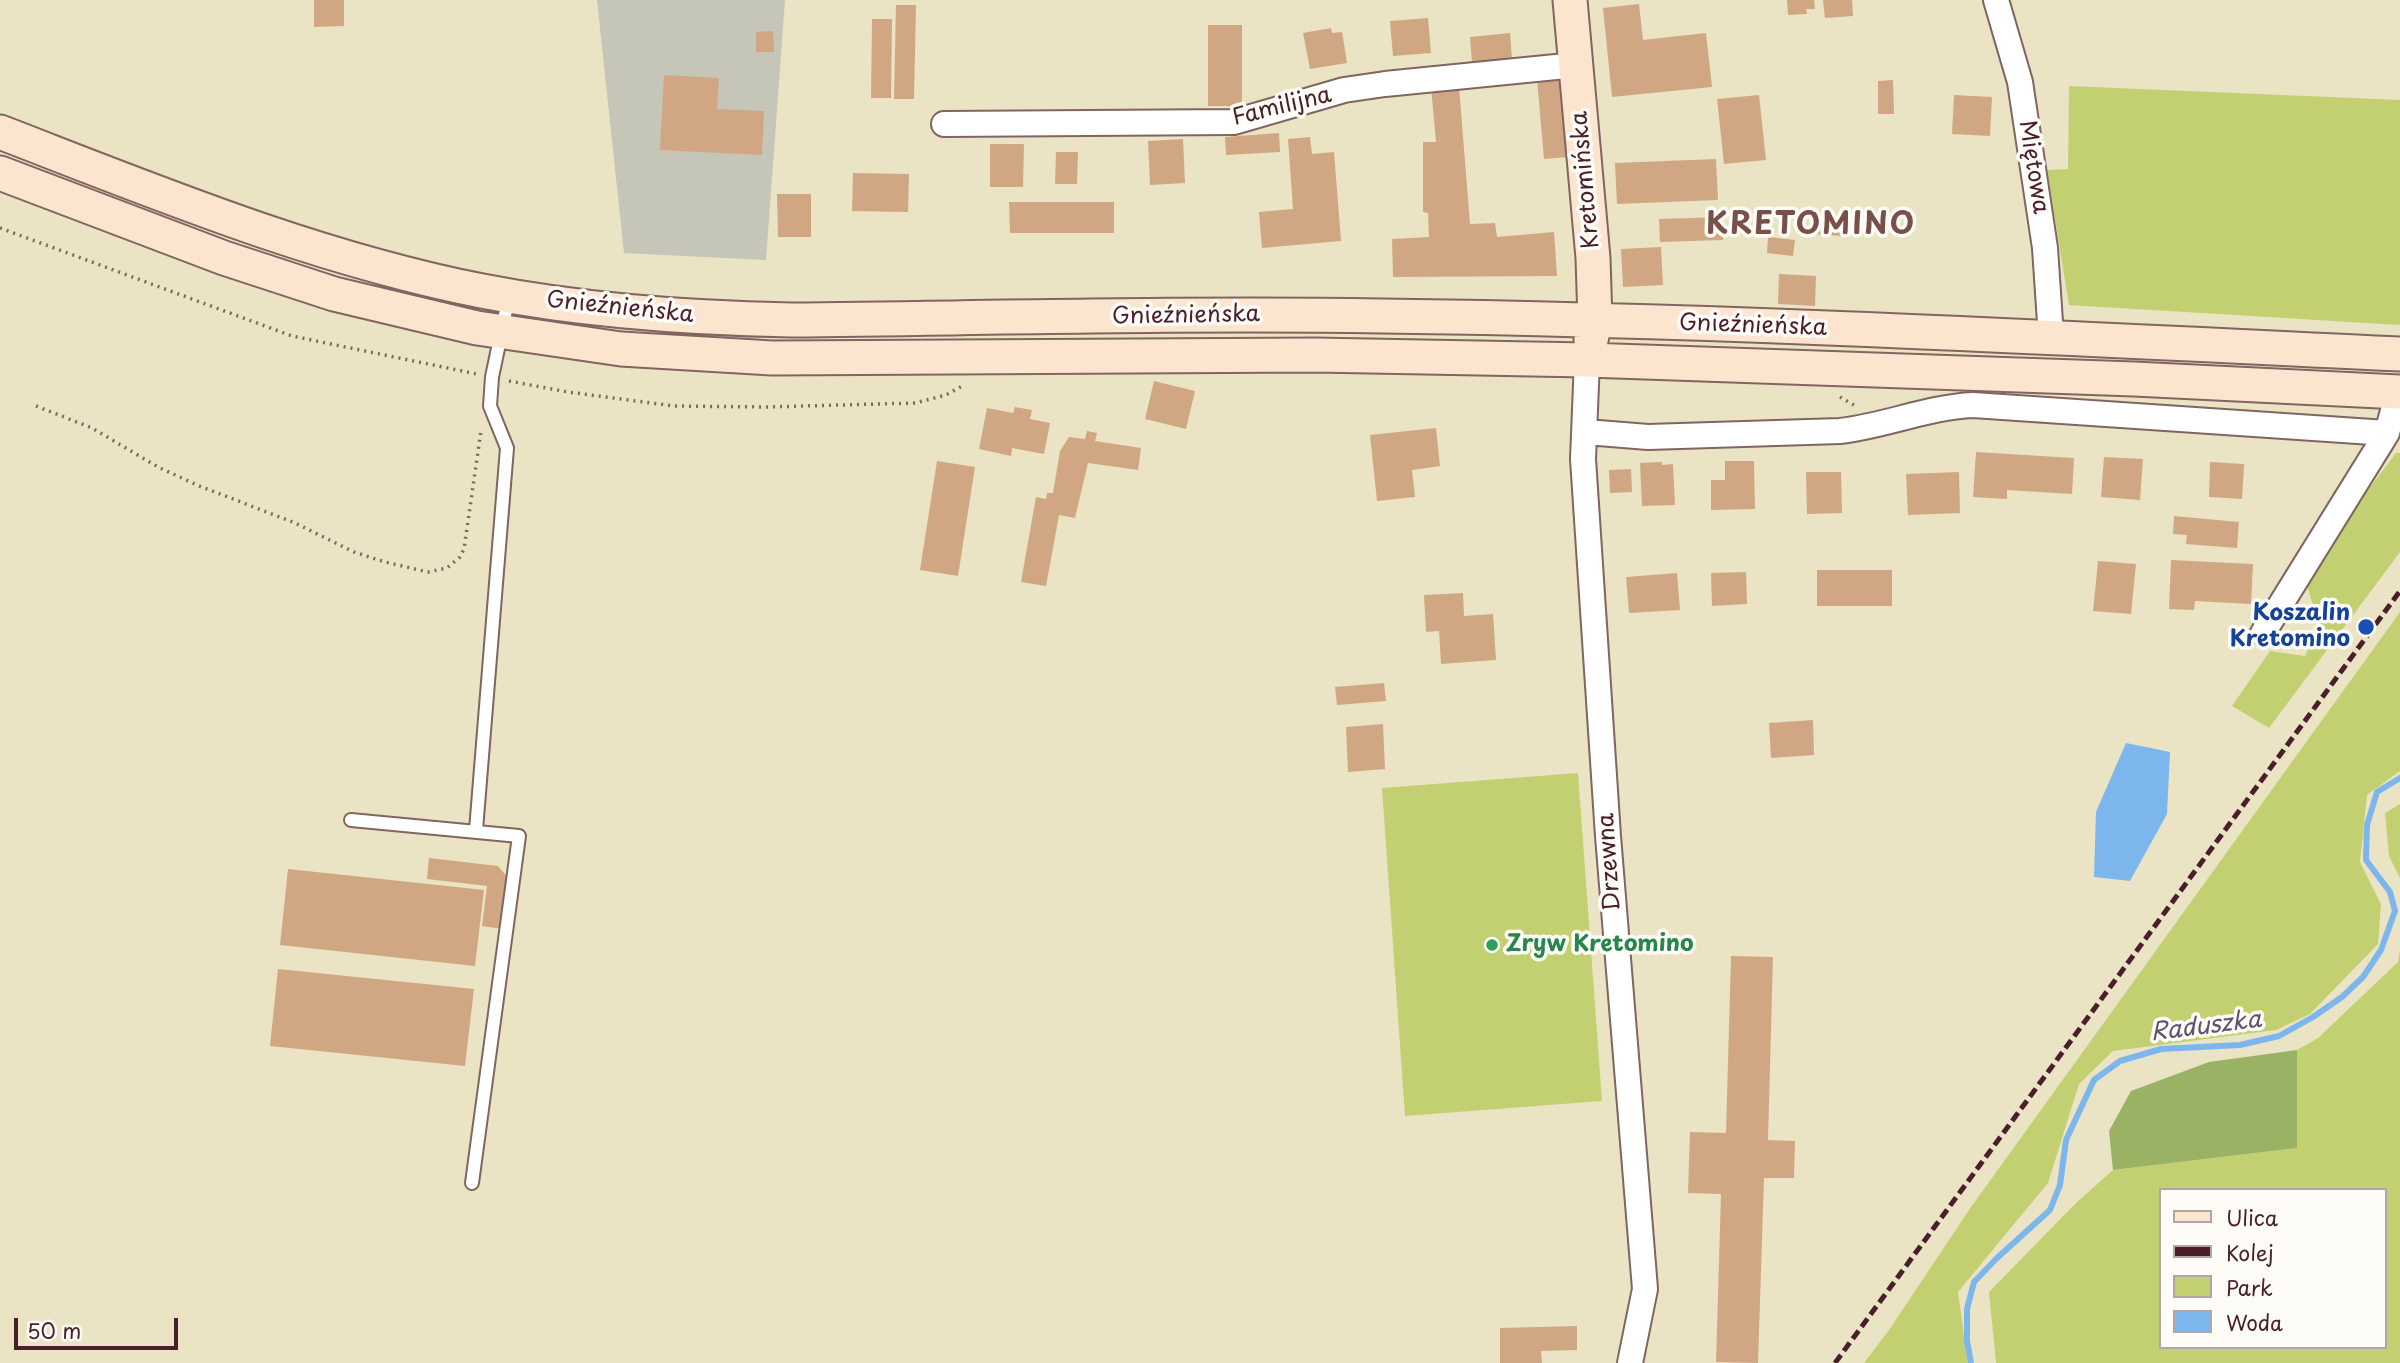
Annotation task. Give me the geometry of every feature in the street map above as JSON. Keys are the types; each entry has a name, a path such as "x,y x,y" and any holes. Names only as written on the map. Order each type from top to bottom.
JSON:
{"main road":[{"name":"Kretomińska","path":"1570,0 1594,258 1595,321 1587,360"},
{"name":"Gnieźnieńska","path":"0,132 200,209 310,247 424,278 509,295 621,311 768,319 1314,315 1595,321 2051,337 2400,354"},
{"name":"Gnieźnieńska","path":"0,173 155,233 301,284 378,306 501,332 632,350 772,358 1315,355 1587,360 2070,376 2399,392"}],"street":[{"name":"Miętowa","path":"1996,0 2022,95 2045,248 2051,337"},
{"name":"Familijna","path":"944,124 1234,122 1344,90 1576,65"},
{"name":"Drzewna","path":"1587,360 1583,459 1608,836 1645,1289 1630,1363"},
{"path":"2263,633 2393,434 2399,392"},
{"path":"1586,432 1648,437 1840,431 1926,411 1960,405 1981,405 2393,434"}],"lane":[{"path":"476,830 507,448 490,406 491,384 509,295"},
{"path":"351,820 519,836 472,1183"}],"path":[{"path":"36,406 92,428 158,467 197,485 295,523 354,552 428,572 447,568 460,557 464,549 480,433 490,406"}],"shaded area":[{"path":"597,0 785,0 766,260 624,253"}],"green space":[{"path":"2069,86 2400,100 2400,325 2069,305 2047,170 2068,169"},
{"path":"2396,453 2400,453 2400,552 2269,728 2232,706 2270,651 2305,656 2319,626 2306,582 2344,522"},
{"path":"2400,612 2400,771 2367,795 2360,862 2381,904 2378,944 2310,1014 2276,1030 2113,1051 2079,1084 2048,1183 1958,1292 1968,1363 1864,1363 1971,1207"},
{"name":"Zryw Kretomino","path":"1578,773 1602,1101 1405,1116 1382,788"},
{"path":"2400,804 2400,878 2389,856 2385,813"},
{"path":"2400,950 2400,1363 1996,1363 1989,1292 2076,1203 2113,1170 2297,1148 2297,1050 2318,1038 2398,962"},
{"path":"2297,1050 2297,1148 2113,1170 2109,1131 2131,1091 2209,1062"}],"water":[{"path":"2126,743 2170,752 2167,814 2130,881 2094,877 2096,812"}],"building":[{"path":"314,0 344,0 344,26 314,27"},
{"path":"1787,0 1814,0 1815,9 1806,9 1807,14 1788,15"},
{"path":"1823,0 1852,0 1853,16 1825,18"},
{"path":"1639,4 1643,40 1706,33 1712,87 1612,97 1603,8"},
{"path":"896,5 916,5 914,99 894,99"},
{"path":"1428,18 1431,53 1393,56 1390,21"},
{"path":"872,19 892,19 891,98 871,98"},
{"path":"1208,25 1242,25 1242,106 1208,106"},
{"path":"1331,28 1332,33 1342,32 1347,63 1310,69 1303,33"},
{"path":"773,31 774,52 756,52 756,32"},
{"path":"1510,33 1512,59 1472,63 1470,37"},
{"path":"664,75 719,78 717,109 764,111 762,155 660,150"},
{"path":"1562,77 1569,157 1544,159 1537,79"},
{"path":"1893,80 1894,114 1878,114 1878,81"},
{"path":"1459,86 1470,224 1495,223 1497,237 1554,232 1557,276 1393,277 1392,239 1429,237 1428,213 1423,212 1423,142 1436,142 1431,87"},
{"path":"1759,95 1766,160 1724,164 1717,99"},
{"path":"1954,95 1992,97 1990,136 1952,134"},
{"path":"1279,133 1280,152 1226,155 1225,137"},
{"path":"1310,137 1312,154 1334,152 1341,241 1262,248 1259,212 1293,209 1288,139"},
{"path":"1183,139 1185,183 1150,185 1148,141"},
{"path":"990,144 1024,144 1023,187 990,187"},
{"path":"1056,152 1078,152 1077,184 1055,184"},
{"path":"1716,159 1718,200 1617,204 1615,163"},
{"path":"853,173 909,174 908,212 852,211"},
{"path":"777,194 811,194 811,237 778,237"},
{"path":"1009,202 1114,202 1114,233 1010,233"},
{"path":"1816,216 1843,218 1841,236 1815,234"},
{"path":"1723,217 1723,240 1660,242 1659,219"},
{"path":"1768,237 1795,240 1793,256 1767,253"},
{"path":"1661,247 1663,285 1623,287 1621,249"},
{"path":"1779,274 1816,276 1815,306 1778,304"},
{"path":"1154,381 1195,391 1186,429 1145,419"},
{"path":"1015,407 1032,410 1030,419 1050,423 1044,454 1012,448 1011,456 979,449 987,408 1013,413"},
{"path":"1436,428 1440,466 1412,470 1415,497 1377,501 1370,435"},
{"path":"1087,431 1097,433 1095,441 1141,448 1138,470 1088,463 1075,518 1059,515 1046,586 1021,582 1036,497 1046,499 1047,493 1053,493 1060,451 1069,437 1085,439"},
{"path":"1976,452 2074,458 2072,494 2007,490 2007,499 1973,497"},
{"path":"2104,457 2143,459 2140,500 2101,497"},
{"path":"937,461 975,467 958,576 920,570"},
{"path":"1725,461 1754,461 1755,509 1711,510 1711,480 1725,480"},
{"path":"1662,462 1662,465 1673,464 1675,505 1642,506 1640,463"},
{"path":"2210,462 2244,464 2242,499 2209,497"},
{"path":"1631,469 1632,492 1610,493 1609,470"},
{"path":"1806,472 1841,472 1842,513 1807,514"},
{"path":"1959,472 1960,513 1908,515 1906,474"},
{"path":"2174,516 2239,522 2237,548 2186,544 2187,535 2173,534"},
{"path":"2171,560 2253,564 2251,604 2195,601 2194,610 2169,609"},
{"path":"2098,561 2136,564 2131,614 2093,611"},
{"path":"1817,570 1892,570 1892,606 1817,606"},
{"path":"1746,572 1747,604 1712,606 1711,573"},
{"path":"1677,573 1680,610 1629,613 1626,577"},
{"path":"1463,593 1464,616 1493,614 1496,660 1441,664 1439,631 1426,632 1424,595"},
{"path":"1384,683 1386,701 1337,705 1335,687"},
{"path":"1813,720 1814,755 1771,758 1769,723"},
{"path":"1383,724 1385,769 1348,772 1346,727"},
{"path":"429,858 498,866 509,879 503,929 482,926 487,886 427,879"},
{"path":"288,869 484,890 475,966 280,945"},
{"path":"1731,956 1773,957 1768,1140 1795,1141 1794,1178 1764,1178 1758,1363 1716,1362 1721,1194 1688,1193 1690,1132 1726,1133"},
{"path":"278,969 474,989 465,1066 270,1046"},
{"path":"1577,1326 1577,1350 1541,1351 1542,1363 1500,1363 1500,1328"}],"waterway":[{"name":"Raduszka","path":"1971,1363 1967,1341 1967,1309 1974,1282 2050,1210 2060,1185 2066,1140 2094,1080 2120,1061 2161,1049 2240,1045 2279,1036 2342,997 2363,977 2381,950 2395,911 2390,892 2366,860 2367,825 2377,792 2400,778"}],"railway":[{"path":"1835,1363 2400,591"}],"place":[{"name":"Koszalin Kretomino","path":"2366,627"},
{"name":"Zryw Kretomino","path":"1492,945"}],"district":[{"name":"KRETOMINO","path":"1811,226"}]}
